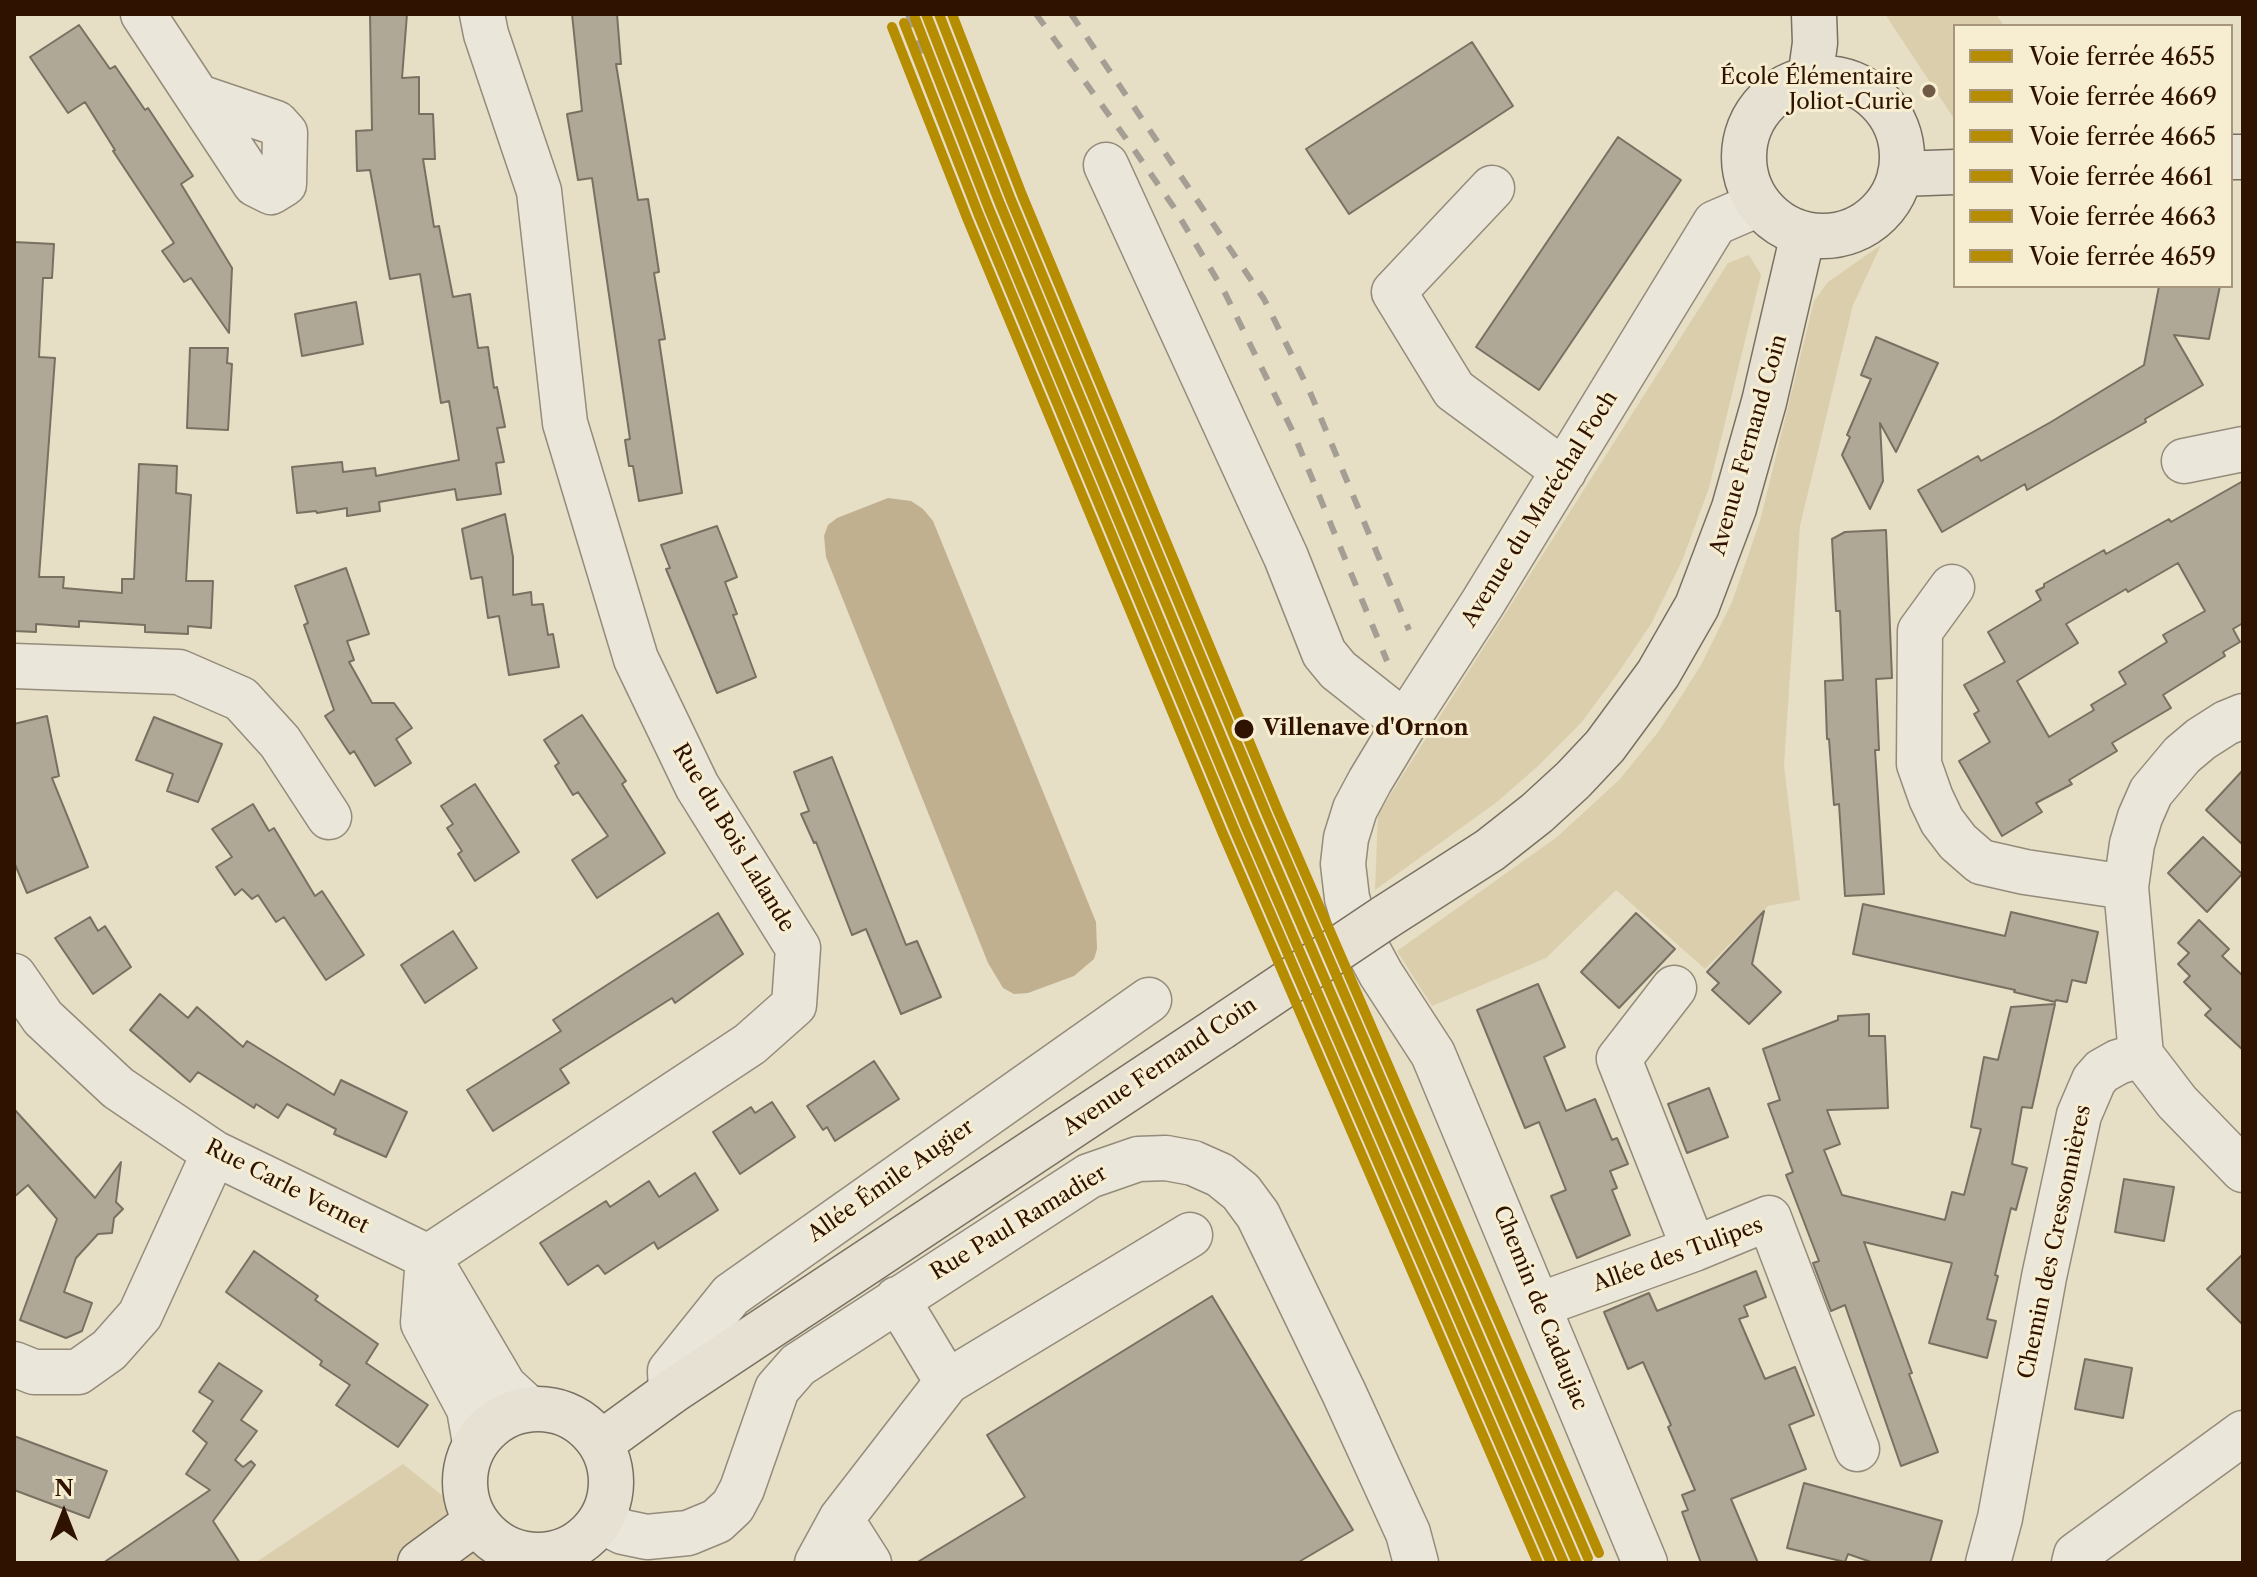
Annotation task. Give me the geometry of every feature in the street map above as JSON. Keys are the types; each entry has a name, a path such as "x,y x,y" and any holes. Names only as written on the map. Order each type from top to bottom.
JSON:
{"main road":[{"path":"1810,79 1815,43 1814,14"},
{"path":"1810,79 1836,79 1860,87 1880,103 1894,124 1902,149 1900,174 1891,197 1875,217 1854,231 1829,236 1803,234 1778,223 1759,204 1746,180 1743,154 1749,127 1764,105 1784,88 1810,79"},
{"path":"1900,174 1953,172"},
{"name":"Avenue Fernand Coin","path":"601,1443 671,1392 1490,850 1573,780 1605,746 1658,674 1697,606 1734,508 1764,402 1803,234"},
{"path":"529,1409 550,1409 570,1415 587,1427 601,1443 609,1462 612,1482 609,1502 601,1521 578,1544 531,1559 491,1539 476,1522 467,1503 464,1483 467,1462 475,1443 489,1427 507,1415 529,1409"},
{"path":"420,1563 476,1522"}],"street":[{"path":"143,14 199,97"},
{"name":"Rue du Bois Lalande","path":"428,1257 750,1044 794,1005 798,948 697,786 636,659 565,423 539,191 482,14"},
{"path":"1106,165 1286,557 1324,653 1338,670 1405,723"},
{"path":"1492,188 1394,292 1454,390 1564,471"},
{"name":"Avenue du Maréchal Foch","path":"1346,838 1355,809 1405,723 1482,604 1715,223 1759,204"},
{"path":"2184,461 2243,449"},
{"path":"1952,587 1920,631 1919,764 1942,821 1958,842 1981,862 2126,887"},
{"path":"14,666 179,672 241,699 280,742 329,817"},
{"path":"2243,716 2201,739 2182,755 2151,792 2132,844 2126,887 2141,1055 2177,1102 2243,1170"},
{"name":"Chemin de Cadaujac","path":"1346,838 1343,864 1347,898 1356,928 1381,974 1433,1054 1645,1563"},
{"name":"Rue Carle Vernet","path":"14,976 43,1018 118,1088 214,1153 428,1257"},
{"path":"1674,988 1619,1059 1694,1249"},
{"name":"Allée Émile Augier","path":"671,1392 670,1371 731,1295 1149,1000"},
{"name":"Chemin des Cressonnières","path":"1988,1563 2000,1518 2044,1277 2079,1115 2086,1094 2102,1071 2141,1055"},
{"path":"14,1364 34,1372 78,1372 109,1350 140,1315 214,1153"},
{"name":"Rue Paul Ramadier","path":"601,1521 623,1532 647,1537 688,1533 717,1521 733,1506 742,1489 773,1398 782,1381 798,1365 1089,1176 1138,1159 1166,1158 1193,1163 1220,1175 1250,1202 1408,1533 1416,1563"},
{"name":"Allée des Tulipes","path":"1539,1305 1694,1249 1769,1218 1857,1449"},
{"path":"817,1563 841,1519 947,1382 1190,1235"},
{"path":"428,1257 504,1386 529,1409"},
{"path":"428,1257 423,1323 469,1409 475,1443"},
{"path":"897,1299 947,1382"},
{"path":"2074,1563 2076,1555 2243,1433"},
{"path":"841,1519 869,1563"}],"shaded area":[{"path":"1885,14 1996,14 2003,24 1953,24 1953,117"},
{"path":"1881,245 1853,305 1800,526 1784,765 1800,900 1768,906 1705,969 1616,890 1546,958 1432,1006 1397,951 1557,837 1619,780 1659,731 1701,665 1732,602 1760,521 1814,301 1828,282"},
{"path":"1749,255 1761,275 1709,488 1682,561 1651,624 1581,723 1538,766 1497,802 1375,890 1378,814 1728,263"},
{"path":"888,498 911,501 933,521 1096,922 1097,949 1094,959 1074,976 1028,993 1014,994 1003,988 988,963 826,557 824,536 828,525 837,518"},
{"path":"403,1464 527,1563 255,1563"}],"building":[{"path":"370,14 407,14 402,78 419,77 419,114 433,114 435,159 423,159 434,227 439,226 453,297 470,294 478,348 488,347 494,388 497,387 505,427 497,428 504,462 496,463 501,494 457,500 455,489 379,502 380,511 347,516 347,508 297,513 292,467 342,462 343,472 375,468 376,476 459,460 449,401 441,403 420,274 390,279 370,170 357,171 356,131 372,130"},
{"path":"572,14 617,14 621,64 616,64 638,200 648,199 659,272 654,273 665,339 659,340 682,493 639,501 625,440 630,439 592,178 578,180 567,114 582,111"},
{"path":"79,25 110,69 115,66 145,110 148,108 193,176 181,184 232,268 229,333 191,278 184,282 162,251 174,243 113,151 85,102 68,113 30,57"},
{"path":"1472,42 1513,106 1349,214 1306,149"},
{"path":"1618,137 1681,180 1539,390 1476,347"},
{"path":"14,242 54,244 52,278 43,278 39,357 55,358 39,577 64,577 63,588 122,593 122,579 134,579 139,464 177,466 176,493 191,495 186,581 213,581 211,628 188,626 188,634 145,632 145,625 79,621 79,627 36,624 36,632 14,631"},
{"path":"2159,288 2220,288 2209,339 2174,335 2203,385 2145,419 2146,422 2027,490 2025,484 1942,532 1918,490 1978,456 1981,461 2144,365"},
{"path":"356,302 363,344 302,356 295,314"},
{"path":"1876,337 1938,363 1896,452 1880,423 1883,481 1870,509 1842,455 1850,437 1847,435 1871,379 1861,375"},
{"path":"190,348 228,348 227,363 232,364 228,430 187,428"},
{"path":"2243,481 2243,623 2233,629 2240,642 2223,652 2225,656 2163,695 2171,708 2112,743 2117,751 2069,780 2072,784 2036,803 2042,812 2002,836 1959,761 1990,742 1974,714 1979,711 1964,685 2005,662 1988,632 2041,600 2036,591 2044,584 2104,550 2106,554 2169,519 2171,522","holes":["2178,563 2205,611 2163,635 2167,642 2119,672 2126,684 2091,705 2094,710 2049,737 2017,681 2078,643 2066,624"]},
{"path":"505,514 513,557 513,595 531,592 532,605 543,604 548,635 553,634 559,667 509,675 499,616 488,618 482,577 471,579 462,529"},
{"path":"717,526 737,577 725,582 737,614 733,615 756,677 717,693 666,569 670,568 661,545"},
{"path":"1886,530 1892,678 1876,679 1879,750 1875,750 1884,894 1845,896 1839,804 1834,805 1827,739 1825,681 1843,680 1832,539 1845,532"},
{"path":"346,568 369,634 347,641 354,660 349,662 372,703 394,703 412,728 396,739 411,763 375,786 354,751 350,754 325,716 334,710 304,625 308,623 295,586"},
{"path":"582,715 626,781 622,784 665,853 597,898 572,860 608,836 578,792 573,795 555,766 559,763 544,740"},
{"path":"47,716 59,776 52,778 88,867 27,893 14,862 14,724"},
{"path":"154,717 222,744 198,802 167,791 173,774 136,760"},
{"path":"832,757 906,945 917,941 941,997 901,1014 866,929 852,935 816,842 801,814 809,811 794,772"},
{"path":"2243,770 2243,845 2206,810"},
{"path":"475,784 519,852 475,881 458,854 462,851 447,828 453,824 441,806"},
{"path":"253,804 269,831 274,828 315,896 322,891 364,955 326,980 284,917 276,922 258,895 252,899 242,889 235,895 216,867 232,857 212,829"},
{"path":"2203,837 2242,874 2207,912 2168,873"},
{"path":"1863,904 2005,936 2011,912 2098,932 2086,983 2072,980 2067,1002 2055,1002 2015,990 1853,954"},
{"path":"1764,911 1752,964 1781,992 1749,1024 1712,990 1719,983 1707,972"},
{"path":"718,913 743,954 675,1003 672,998 560,1069 569,1083 493,1131 467,1090 561,1031 553,1020"},
{"path":"1636,913 1675,949 1619,1008 1581,972"},
{"path":"90,917 98,931 105,926 131,967 93,994 55,938"},
{"path":"2199,920 2229,949 2222,956 2243,976 2243,1050 2205,1015 2211,1009 2184,982 2190,976 2178,964 2189,953 2178,943"},
{"path":"453,931 477,968 425,1003 401,965"},
{"path":"1538,984 1565,1047 1544,1057 1566,1111 1595,1099 1612,1140 1617,1138 1628,1164 1610,1171 1617,1188 1612,1190 1630,1235 1577,1258 1551,1196 1566,1190 1539,1122 1525,1128 1477,1010"},
{"path":"160,994 188,1018 197,1007 243,1047 247,1041 334,1095 341,1080 407,1112 386,1157 334,1134 336,1129 287,1104 278,1118 256,1104 254,1108 198,1072 190,1082 130,1030"},
{"path":"2055,1004 2032,1108 2022,1107 2012,1164 2027,1168 2016,1210 2011,1208 1995,1275 1998,1276 1987,1319 1996,1321 1987,1358 1929,1343 1952,1263 1864,1242 1938,1452 1901,1466 1845,1305 1831,1311 1813,1263 1819,1261 1786,1175 1793,1172 1768,1104 1780,1100 1763,1049 1838,1020 1838,1016 1869,1014 1869,1036 1885,1036 1888,1108 1827,1110 1840,1144 1824,1150 1842,1195 1945,1220 1952,1192 1964,1195 1981,1129 1971,1127 1984,1057 1998,1060 2011,1007"},
{"path":"874,1061 899,1099 835,1141 827,1127 823,1130 807,1106"},
{"path":"1709,1088 1728,1137 1687,1153 1668,1104"},
{"path":"772,1102 795,1137 740,1174 713,1132 751,1107 755,1113"},
{"path":"14,1109 95,1198 121,1162 116,1202 123,1209 114,1218 112,1233 98,1234 76,1258 64,1292 92,1303 82,1331 66,1338 20,1320 57,1219 28,1185 14,1197"},
{"path":"695,1173 718,1210 658,1249 654,1242 605,1274 598,1265 568,1285 540,1243 606,1201 610,1207 649,1181 659,1197"},
{"path":"2124,1179 2174,1187 2164,1241 2115,1232"},
{"path":"254,1251 318,1296 315,1300 378,1344 366,1363 428,1405 398,1447 336,1405 350,1385 226,1292"},
{"path":"2243,1254 2243,1325 2207,1289"},
{"path":"1756,1271 1766,1297 1744,1306 1748,1316 1739,1319 1765,1379 1795,1367 1814,1415 1789,1425 1806,1469 1731,1499 1758,1563 1701,1563 1682,1512 1688,1510 1682,1495 1695,1490 1668,1427 1671,1425 1643,1362 1628,1369 1604,1312 1649,1293 1657,1311"},
{"path":"1212,1296 1353,1530 1297,1563 916,1563 1025,1497 987,1435"},
{"path":"2085,1359 2132,1368 2123,1418 2075,1409"},
{"path":"219,1363 262,1391 241,1420 257,1431 235,1460 243,1467 251,1461 255,1465 213,1521 240,1563 103,1563 210,1490 186,1474 207,1443 193,1431 213,1401 199,1392"},
{"path":"14,1436 107,1471 89,1518 14,1490"},
{"path":"1804,1483 1942,1521 1930,1563 1874,1563 1848,1554 1845,1562 1787,1548"}],"railway":[{"path":"908,14 925,64"},
{"path":"1036,14 1173,206 1225,293 1293,432 1387,661"},
{"path":"1071,14 1264,299 1310,392 1409,630"}],"rail line":[{"name":"4655","path":"926,14 1000,204 1256,820 1577,1563"},
{"name":"4665","path":"939,14 1011,200 1267,815 1588,1558"},
{"name":"4663","path":"952,14 1022,195 1278,811 1599,1553"},
{"name":"4669","path":"915,18 989,209 1245,825 1564,1563"},
{"name":"4661","path":"904,23 978,213 1234,829 1551,1563"},
{"name":"4659","path":"892,27 967,218 1223,834 1538,1563"}],"place":[{"name":"École Élémentaire Joliot-Curie","path":"1929,91"},
{"name":"Villenave d'Ornon","path":"1244,729"}]}
